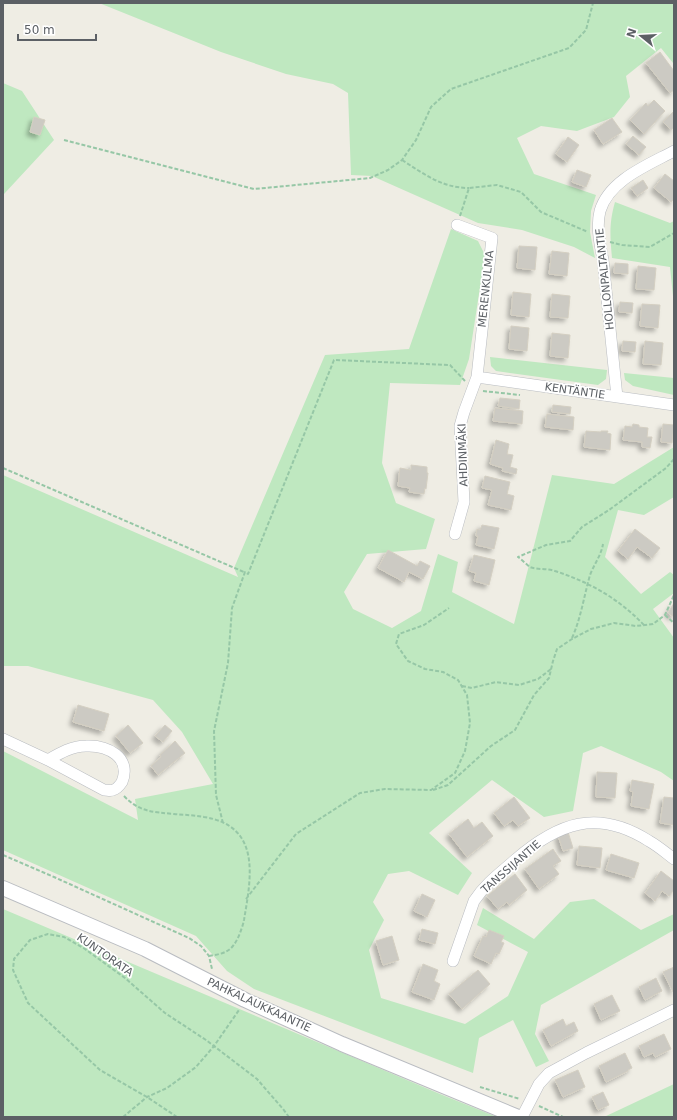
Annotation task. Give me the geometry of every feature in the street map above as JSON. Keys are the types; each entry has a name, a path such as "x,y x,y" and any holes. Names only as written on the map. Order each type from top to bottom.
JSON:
{"street":[{"name":"HOLLONPALTANTIE","path":"617,397 603,260 599,238 600,211 612,189 626,178 674,151"},
{"name":"MERENKULMA","path":"457,225 492,238 477,377"},
{"name":"AHDINMÄKI","path":"455,534 464,502 460,426 477,377"},
{"name":"KENTÄNTIE","path":"477,377 674,405"},
{"path":"3,739 48,760 104,790 114,790 120,786 124,776 123,764 118,756 109,750 98,747 85,746 64,750 48,760"},
{"name":"TANSSIJANTIE","path":"453,961 474,901 479,893 487,884 525,852 550,834 571,825 605,823 621,828 648,840 674,859"},
{"name":"PAHKALAUKKAANTIE","path":"3,888 145,949 246,1000 342,1044 518,1117"},
{"path":"522,1117 539,1084 549,1073 580,1056 674,1010"}],"path":[{"path":"64,140 254,189 370,178 388,170 402,160 416,140 430,107 451,89 569,48 586,30 593,3"},
{"path":"402,160 434,180 459,188 498,185 521,192 541,212 599,238 622,245 650,247 674,233"},
{"path":"457,225 469,188"},
{"path":"3,468 248,574 334,360 450,365 473,390"},
{"path":"644,625 635,616 610,597 588,583 552,570 531,567 518,557 546,544 570,541 582,526 609,510 666,468 674,459"},
{"path":"572,639 578,625 594,563 601,555 603,544"},
{"path":"223,823 216,795 214,731 228,663 232,608 244,572"},
{"path":"246,899 296,834 360,793 385,788 431,790 448,785 491,746 515,730 534,695 550,678 551,668 557,649 591,629 614,623 636,626 653,624 665,615 674,595"},
{"path":"431,790 455,773 465,751 470,723 467,695 458,680 442,672 425,669 408,661 396,644 399,634 424,624 448,608"},
{"path":"665,615 674,623"},
{"path":"462,686 472,688 496,682 519,685 538,679 551,668"},
{"path":"117,788 130,803 142,809 156,812 206,817 223,823 238,832 246,845 250,858 249,882 243,922 238,938 228,951 209,956"},
{"path":"3,855 188,938 201,946 209,956 211,967 214,972"},
{"name":"KUNTORATA","path":"177,1117 147,1096 100,1070 28,1003 12,970 14,959 30,940 48,934 64,937 85,950 125,978 165,1013 214,1046 257,1079 289,1117"},
{"path":"123,1117 147,1096 168,1088 196,1067 214,1046 246,1000"},
{"path":"473,1085 530,1102 563,1117"}],"green space":[{"path":"99,3 674,3 674,63 661,48 626,76 630,97 614,117 577,131 541,126 517,138 534,174 596,195 591,211 590,232 595,258 574,247 522,230 478,223 372,176 351,175 348,93 333,84 286,74 221,52"},
{"path":"3,83 22,91 54,140 4,194"},
{"path":"615,202 670,223 674,221 674,306 670,267 612,258 610,230"},
{"path":"451,229 478,241 485,255 469,359 460,385 390,383 382,463 396,503 435,519 426,549 367,554 344,592 353,609 392,628 421,611 438,554 458,562 452,592 514,624 552,475 614,484 674,447 674,497 644,515 618,510 605,557 641,594 670,572 674,575 674,593 653,609 674,638 674,781 661,772 601,746 583,753 573,811 544,817 492,780 429,833 472,873 458,895 409,871 388,874 373,902 384,920 369,950 381,998 465,1024 508,996 528,952 477,925 483,908 534,939 570,902 594,899 641,930 674,914 674,930 541,1005 535,1034 549,1061 536,1067 513,1020 479,1038 473,1073 254,989 227,971 196,936 3,850 3,751 138,820 135,799 213,784 182,732 153,700 28,666 3,666 3,475 238,577 234,568 325,355 409,349"},
{"path":"490,357 607,370 606,379 598,385 496,371 491,366"},
{"path":"624,373 674,378 674,395 633,386 625,380"},
{"path":"3,909 440,1094 497,1117 3,1117"},
{"path":"674,1084 674,1117 604,1117"}],"building":[{"path":"660,52 674,71 674,90 670,93 646,63"},
{"path":"654,100 665,111 644,134 630,120 646,103 648,106"},
{"path":"674,111 674,127 671,130 663,122"},
{"path":"34,117 45,120 40,135 30,132"},
{"path":"612,118 622,132 603,144 594,130"},
{"path":"633,136 646,147 639,155 626,144"},
{"path":"568,137 579,145 567,162 556,154"},
{"path":"577,170 591,175 586,187 572,182"},
{"path":"665,174 674,181 674,199 671,202 654,188"},
{"path":"643,180 648,188 637,196 631,188"},
{"path":"519,246 537,247 535,270 517,268"},
{"path":"552,251 569,253 567,276 549,274"},
{"path":"615,263 628,264 628,274 614,273"},
{"path":"638,266 656,268 654,290 636,289"},
{"path":"513,292 531,294 529,317 511,315"},
{"path":"552,294 570,296 568,318 550,317"},
{"path":"620,302 633,303 632,313 619,312"},
{"path":"642,304 660,305 658,328 640,326"},
{"path":"511,326 529,328 527,351 509,349"},
{"path":"552,333 570,335 568,358 550,356"},
{"path":"623,341 636,342 635,352 622,351"},
{"path":"645,341 663,343 661,365 643,364"},
{"path":"500,398 520,400 519,409 498,406"},
{"path":"553,405 571,407 570,414 552,412"},
{"path":"495,408 523,411 522,424 493,421"},
{"path":"547,414 574,417 573,430 545,427"},
{"path":"633,424 639,425 639,427 648,428 647,437 652,437 650,448 642,447 642,442 623,440 625,426 632,427"},
{"path":"663,424 674,425 672,443 661,442"},
{"path":"586,431 608,431 607,433 611,434 610,450 584,447"},
{"path":"496,440 509,444 507,454 513,455 510,467 517,469 516,474 502,471 503,468 490,464"},
{"path":"411,465 427,467 428,473 424,494 409,492 410,488 398,486 400,468 411,470"},
{"path":"485,476 510,482 507,494 514,496 511,510 488,505 492,490 482,488"},
{"path":"482,525 499,528 494,549 476,545 478,536 476,536 477,529 480,530"},
{"path":"635,529 660,548 652,558 637,547 628,559 618,551"},
{"path":"388,550 417,566 420,561 430,566 423,579 409,572 404,582 378,568"},
{"path":"474,555 495,560 489,585 474,581 476,573 469,571"},
{"path":"674,603 674,617 668,613"},
{"path":"78,705 109,714 104,731 73,722"},
{"path":"128,725 143,743 130,753 116,736"},
{"path":"165,725 172,731 163,742 155,736"},
{"path":"175,741 185,753 158,775 151,766"},
{"path":"597,772 617,773 615,798 596,797"},
{"path":"632,780 654,784 649,809 631,806 633,792 630,791"},
{"path":"514,797 530,818 518,826 513,820 504,826 494,813"},
{"path":"664,797 674,798 674,825 660,823"},
{"path":"468,819 474,828 482,822 493,836 467,857 449,834"},
{"path":"568,832 573,848 563,851 558,835"},
{"path":"579,846 602,848 600,868 577,865"},
{"path":"553,849 561,861 553,866 559,874 539,889 525,869"},
{"path":"611,854 639,863 634,878 606,870"},
{"path":"661,871 674,881 674,890 669,896 662,891 655,901 645,893"},
{"path":"515,874 527,890 509,905 507,902 498,909 487,896"},
{"path":"422,894 435,900 427,917 414,911"},
{"path":"422,929 438,933 435,944 419,940"},
{"path":"489,930 504,936 501,942 504,943 499,954 496,953 491,964 474,956 483,936 486,937"},
{"path":"392,936 399,960 383,965 376,941"},
{"path":"423,964 438,970 434,981 440,984 434,1000 412,992"},
{"path":"674,967 674,991 673,992 663,972"},
{"path":"478,970 490,984 462,1009 449,994"},
{"path":"656,978 662,991 645,1000 639,987"},
{"path":"612,995 620,1011 601,1020 594,1004"},
{"path":"563,1019 566,1026 574,1022 578,1031 551,1046 543,1030"},
{"path":"664,1034 671,1049 655,1057 653,1053 644,1057 639,1046"},
{"path":"625,1053 632,1068 606,1082 599,1066"},
{"path":"578,1070 585,1087 563,1097 555,1080"},
{"path":"603,1092 609,1105 598,1110 592,1097"}]}
